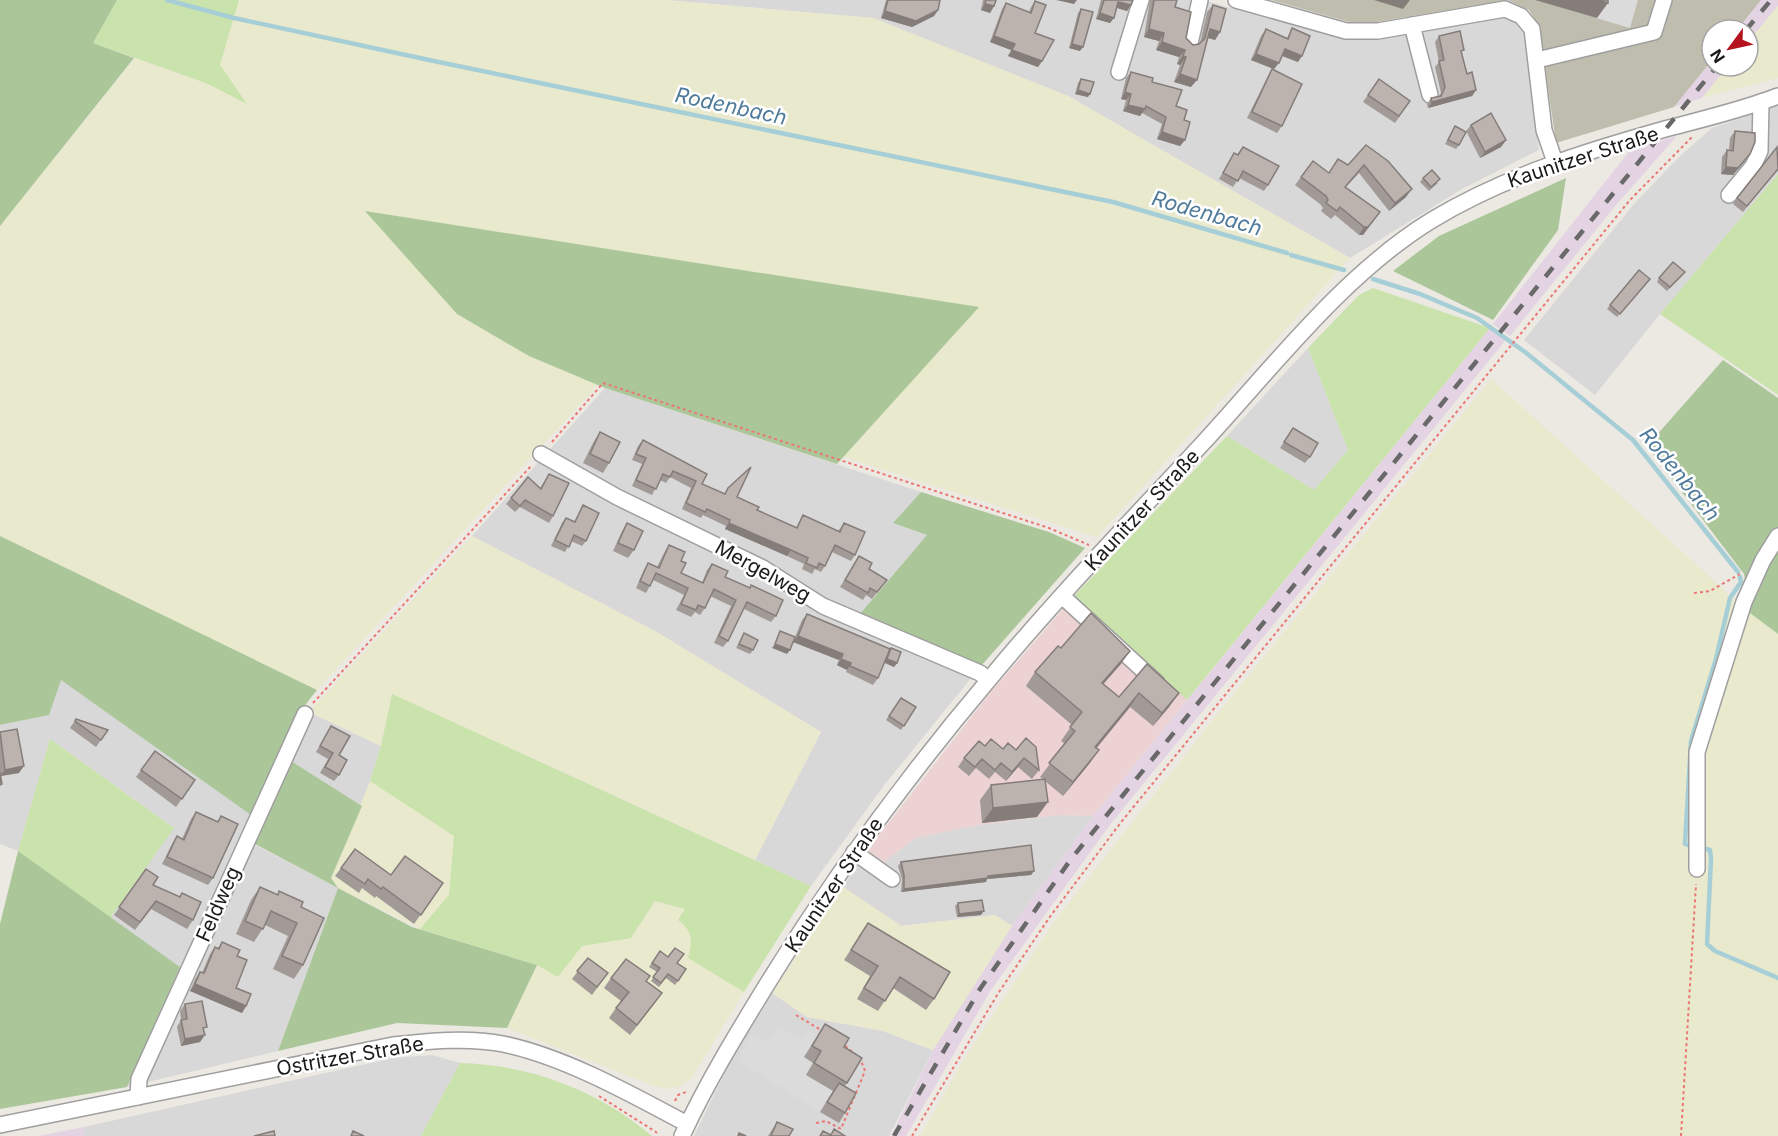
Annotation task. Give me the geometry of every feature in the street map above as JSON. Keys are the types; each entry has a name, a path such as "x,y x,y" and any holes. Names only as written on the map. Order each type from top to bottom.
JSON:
{"street":[{"path":"1119,72 1141,0"},
{"path":"1190,43 1200,0"},
{"path":"1236,0 1278,6 1346,31 1378,31 1505,9 1521,16 1532,29 1544,130 1555,162"},
{"path":"1537,60 1654,32 1664,0"},
{"path":"1412,25 1430,95"},
{"name":"Kaunitzer Straße","path":"684,1130 718,1065 792,945 854,852 988,680 1062,596 1321,315 1383,255 1405,238 1469,199 1555,162 1778,96"},
{"path":"1729,195 1753,166 1760,151 1761,102"},
{"name":"Mergelweg","path":"541,454 617,497 763,568 824,606 980,673 988,680"},
{"path":"1697,869 1697,752 1744,602 1763,560 1778,536"},
{"path":"1062,596 1164,690"},
{"name":"Feldweg","path":"138,1097 139,1079 305,714"},
{"path":"854,852 892,879"},
{"name":"Ostritzer Straße","path":"0,1125 393,1045 433,1041 501,1044 545,1055 684,1130"}],"path":[{"path":"912,1136 999,992 1049,918 1109,839 1630,200 1679,150"},
{"path":"305,714 320,693 541,454 603,383 1049,528 1091,546 1101,555"},
{"path":"1694,593 1710,591 1763,560"},
{"path":"1681,1136 1697,869"},
{"path":"796,1015 824,1032"},
{"path":"816,1124 826,1121 841,1129 865,1071 860,1058 842,1043"},
{"path":"590,1091 656,1132 658,1136"},
{"path":"678,1095 689,1091"}],"shaded area":[{"path":"665,0 1203,0 1345,40 1377,40 1501,18 1514,22 1524,34 1539,150 1462,189 1350,258 1068,96 873,18"},
{"path":"1271,0 1508,0 1376,22 1349,22"},
{"path":"1508,0 1761,0 1747,18 1700,18 1700,75 1674,107 1556,143 1539,25 1529,10"},
{"path":"1602,0 1638,0 1630,28 1596,18"},
{"path":"1761,0 1778,0 1778,6 1760,28 1760,18 1747,18"},
{"path":"1700,75 1700,78 1718,78 1702,98 1674,107"},
{"path":"1778,106 1778,174 1595,395 1524,340 1634,204 1679,157 1712,128"},
{"path":"1677,136 1617,204 1510,336 1493,324 1631,149"},
{"path":"1490,328 1505,341 1109,826 991,990 906,1136 891,1136 933,1050 1012,926 1093,816"},
{"path":"1308,348 1348,450 1314,490 1227,436"},
{"path":"605,388 921,492 893,523 927,535 981,666 885,784 811,886 755,860 821,732 655,631 472,536"},
{"path":"1074,596 1187,700 1093,816 1058,815 979,825 916,838 882,863 866,852 990,693"},
{"path":"60,679 261,821 251,843 338,888 278,1051 127,1087 180,967 110,918 173,827 50,739 18,851 0,844 0,725 49,715"},
{"path":"309,712 381,746 362,806 288,759"},
{"path":"1058,815 1093,816 1012,926 995,915 901,926 843,887 866,852 882,863 916,838 979,825"},
{"path":"772,993 807,1017 883,1031 933,1050 889,1136 694,1136 730,1062"},
{"path":"778,1026 803,1039 808,1030 818,1035 804,1057 813,1063 806,1075 833,1091 820,1112 736,1060 752,1033 768,1042"},
{"path":"432,1055 460,1063 421,1136 84,1136 84,1127 393,1058"},
{"path":"84,1127 84,1136 38,1136"}],"green space":[{"path":"0,0 117,0 93,43 134,58 0,226"},
{"path":"117,0 239,0 220,65 247,104 206,83 93,43"},
{"path":"239,0 665,0 873,18 1068,96 1350,258 1097,537 843,457 978,307 457,314 529,356 598,385 317,690 0,536 0,226 135,58 206,83 246,103 220,66"},
{"path":"1778,6 1778,78 1702,98 1718,78 1760,78 1760,28"},
{"path":"1778,174 1778,395 1660,314"},
{"path":"1566,178 1558,230 1493,320 1393,271 1439,236"},
{"path":"365,211 979,307 837,464 605,388 529,356 457,314"},
{"path":"1373,288 1490,328 1187,700 1074,596 1227,436 1314,490 1348,450 1308,348 1359,295"},
{"path":"1723,360 1778,398 1778,634 1750,613 1744,574 1647,446"},
{"path":"1491,379 1750,613 1778,634 1778,1136 920,1136 966,1056 1054,922 1219,712"},
{"path":"921,492 1049,532 1085,548 981,666 860,614 927,535 893,523"},
{"path":"0,536 317,690 288,734 251,815 61,680 49,715 0,725"},
{"path":"472,536 655,631 821,732 755,860 392,694 381,746 309,712"},
{"path":"392,694 811,886 744,992 688,958 691,946 689,932 678,920 685,909 655,901 631,938 582,946 558,977 537,965 420,929 449,895 454,836 370,781 381,746"},
{"path":"50,739 174,828 110,918 18,851"},
{"path":"288,759 362,806 331,878 338,888 251,842"},
{"path":"370,781 455,836 449,896 420,929 338,888 331,878"},
{"path":"18,851 180,967 127,1087 0,1109 0,924"},
{"path":"843,887 902,926 995,915 1012,926 933,1050 883,1031 807,1017 772,993"},
{"path":"338,888 412,927 537,965 507,1028 397,1023 278,1051"},
{"path":"655,901 685,909 693,942 689,958 744,992 691,1079 678,1087 666,1089 507,1028 537,965 558,977 582,946 631,938"},
{"path":"460,1063 512,1069 562,1083 609,1105 652,1136 421,1136"}],"building":[{"path":"888,0 940,0 938,10 916,21 885,11"},
{"path":"986,0 996,0 994,6 985,4"},
{"path":"1104,0 1133,0 1131,5 1118,2 1114,18 1100,13"},
{"path":"1154,0 1177,0 1175,7 1191,12 1186,38 1193,45 1199,44 1205,38 1213,5 1226,9 1220,32 1210,29 1197,80 1180,74 1186,57 1183,56 1185,50 1162,42 1164,33 1149,29"},
{"path":"1035,1 1046,5 1035,33 1054,40 1042,61 1012,50 1015,44 994,36 1006,3 1031,13"},
{"path":"1081,9 1093,12 1083,47 1072,44"},
{"path":"1292,28 1310,36 1302,56 1285,49 1279,63 1256,54 1266,29 1288,39"},
{"path":"1460,31 1464,50 1461,51 1467,74 1472,72 1476,90 1432,102 1431,98 1441,96 1445,87 1439,61 1444,60 1439,36"},
{"path":"1272,69 1302,84 1282,126 1252,112"},
{"path":"1131,72 1153,78 1152,82 1182,90 1176,106 1187,110 1184,120 1190,122 1185,140 1162,132 1166,117 1146,106 1145,109 1128,105 1131,94 1125,92"},
{"path":"1081,79 1094,82 1090,94 1078,90"},
{"path":"1379,79 1410,101 1399,116 1368,95"},
{"path":"1491,113 1506,140 1485,152 1471,125"},
{"path":"1455,126 1466,132 1459,145 1448,140"},
{"path":"1735,131 1755,133 1755,142 1750,154 1738,168 1726,167 1727,150 1733,151"},
{"path":"1366,145 1388,161 1412,189 1395,203 1364,165 1345,187 1380,212 1368,227 1364,227 1340,207 1337,211 1326,203 1328,200 1326,196 1301,177 1313,161 1329,173 1338,159 1348,165"},
{"path":"1243,147 1279,166 1268,185 1243,171 1238,181 1223,173 1234,153 1238,155"},
{"path":"1777,147 1778,169 1747,206 1737,198"},
{"path":"1432,170 1440,179 1431,187 1423,178"},
{"path":"1673,262 1685,272 1670,287 1659,278"},
{"path":"1639,270 1650,279 1620,314 1610,305"},
{"path":"1293,428 1318,443 1310,457 1284,442"},
{"path":"600,432 620,442 609,463 590,454"},
{"path":"643,440 707,474 702,484 725,494 728,488 751,467 737,497 759,507 757,510 797,528 803,515 840,532 844,523 865,532 855,555 835,545 825,566 819,563 817,568 806,563 808,558 729,523 730,520 707,509 705,512 686,503 696,481 673,471 670,477 663,474 656,489 636,480 646,458 636,454"},
{"path":"549,474 569,483 553,516 525,500 520,506 511,498 528,477 541,489"},
{"path":"583,505 599,513 586,541 574,535 569,547 555,540 566,518 575,522"},
{"path":"627,523 643,531 634,550 618,543"},
{"path":"669,545 685,552 681,561 686,563 681,573 703,583 712,564 728,571 725,577 750,588 751,585 783,600 776,616 747,602 728,641 719,636 736,600 714,589 705,608 698,605 696,610 681,604 688,588 656,573 650,586 640,581 648,563 659,568"},
{"path":"859,556 872,563 869,569 887,580 877,592 870,588 868,593 845,580"},
{"path":"1091,613 1130,651 1102,683 1119,697 1147,664 1179,693 1162,713 1139,693 1095,747 1099,750 1073,782 1049,763 1075,731 1070,727 1082,712 1035,672 1058,646 1061,648"},
{"path":"807,614 890,649 878,678 850,666 851,663 841,659 843,654 798,636"},
{"path":"780,631 795,637 790,650 775,644"},
{"path":"744,633 758,640 753,650 739,644"},
{"path":"891,648 901,652 897,663 887,659"},
{"path":"901,698 916,707 904,726 889,716"},
{"path":"76,719 108,730 101,740 75,721"},
{"path":"331,726 350,736 339,755 347,760 339,775 325,767 333,753 320,746"},
{"path":"17,729 24,766 5,770 0,732"},
{"path":"1026,738 1036,747 1039,770 1024,758 1012,772 1001,763 995,770 982,759 975,767 964,758 979,741 985,746 991,739 1003,749 1008,743 1016,750"},
{"path":"155,751 195,780 182,799 141,770"},
{"path":"1045,779 1048,802 993,808 991,785"},
{"path":"196,812 218,822 221,816 238,824 213,878 167,857 177,836 184,840"},
{"path":"1031,845 1034,871 904,889 901,862"},
{"path":"355,849 391,875 405,856 443,883 421,915 383,887 381,889 368,879 365,884 341,868"},
{"path":"146,869 158,877 153,885 180,897 182,893 201,902 193,920 156,901 140,922 119,907"},
{"path":"260,887 278,895 279,891 303,902 301,907 324,918 303,965 282,956 297,923 271,911 263,929 245,921"},
{"path":"982,900 984,911 959,914 958,903"},
{"path":"868,923 950,972 934,999 900,977 885,1001 864,988 878,966 851,950"},
{"path":"222,942 240,950 237,956 247,960 236,988 251,994 246,1006 195,984 200,972 204,973 215,947 219,949"},
{"path":"675,948 684,954 677,963 686,969 678,981 668,974 661,983 653,977 660,968 652,963 660,951 668,957"},
{"path":"588,958 608,973 597,987 577,971"},
{"path":"626,959 650,976 646,981 662,993 637,1025 616,1008 629,992 611,978"},
{"path":"202,1001 207,1027 203,1028 205,1035 185,1039 181,1020 187,1019 185,1004"},
{"path":"825,1024 849,1038 844,1047 862,1058 847,1083 814,1063 821,1051 812,1046"},
{"path":"839,1083 856,1093 845,1113 827,1102"},
{"path":"777,1122 793,1129 789,1136 771,1136"},
{"path":"834,1129 845,1136 820,1136 823,1131 831,1135"},
{"path":"274,1131 275,1136 254,1136"},
{"path":"353,1131 364,1136 351,1136"}],"waterway":[{"name":"Rodenbach","path":"167,0 234,18 429,60 1113,202 1287,253"},
{"name":"Rodenbach","path":"1291,255 1344,270"},
{"name":"Rodenbach","path":"1373,279 1420,294 1477,318 1525,352 1633,440 1738,572"},
{"name":"Rodenbach","path":"1693,847 1685,844 1691,741 1716,659 1730,598 1741,582 1740,577"},
{"name":"Rodenbach","path":"1700,847 1710,850 1711,859 1707,944 1715,951 1778,978"}],"railway":[{"path":"1756,18 1771,0"},
{"path":"894,1136 980,989 1071,859 1707,78"}]}
